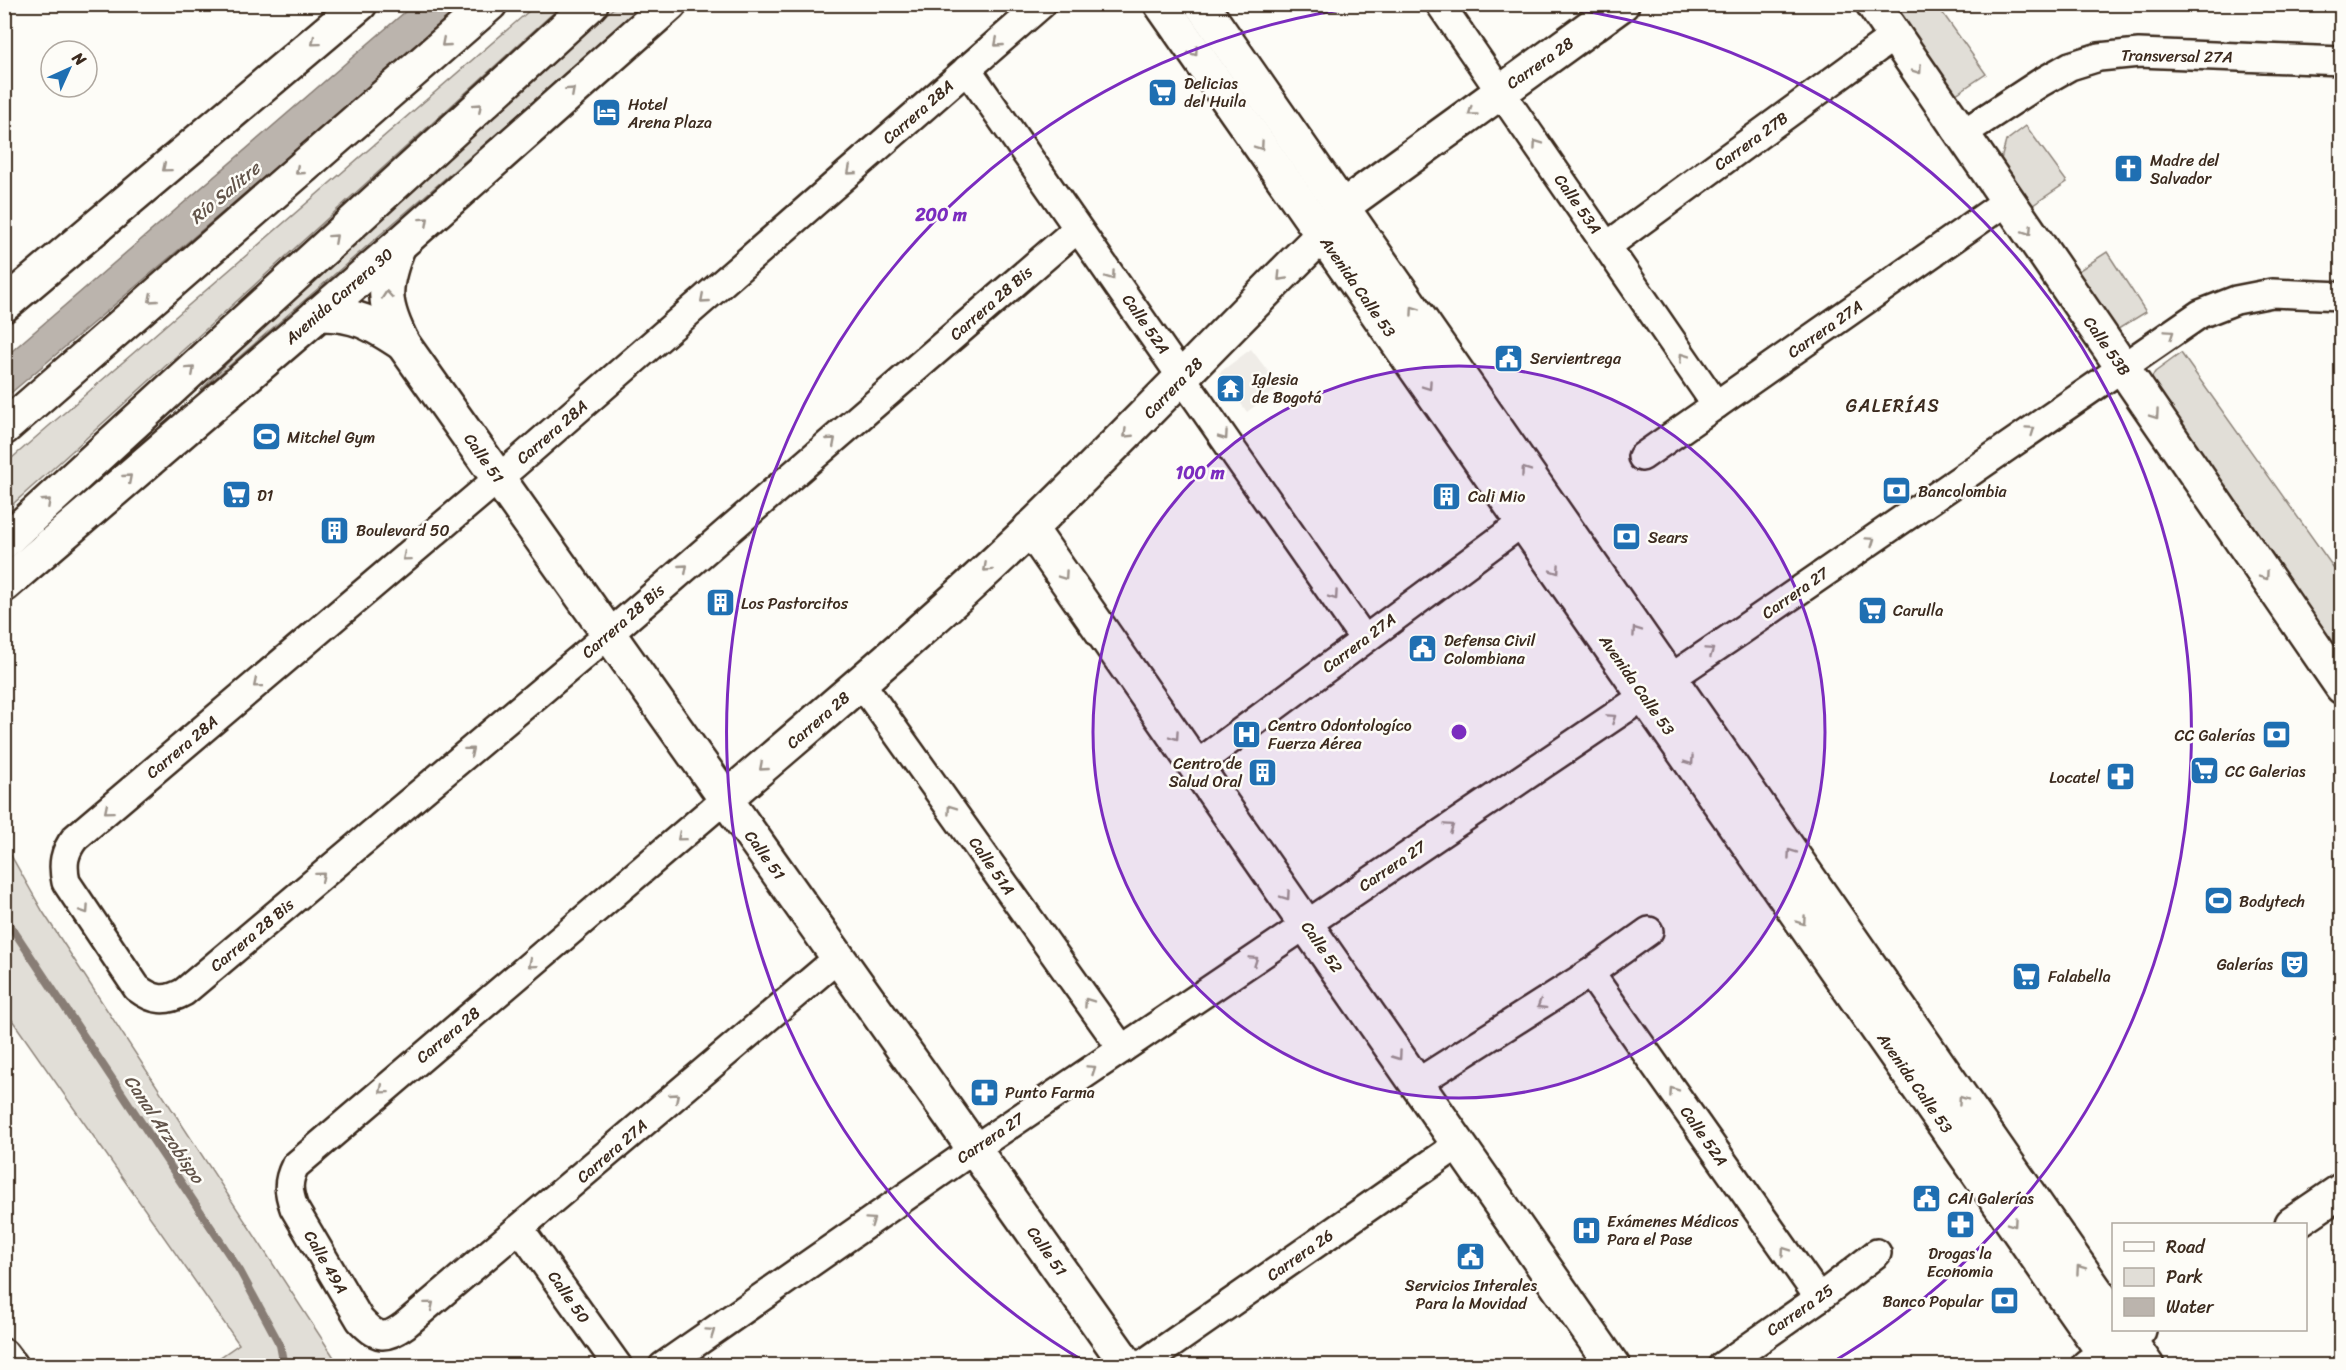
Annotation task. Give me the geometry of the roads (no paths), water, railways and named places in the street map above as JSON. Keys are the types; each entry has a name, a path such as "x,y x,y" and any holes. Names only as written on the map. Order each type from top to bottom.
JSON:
{"main road":[{"path":"4,305 360,4"},
{"path":"4,428 490,4"},
{"path":"4,542 591,4"},
{"name":"Avenida Carrera 30","path":"4,585 399,245 670,4"},
{"name":"Avenida Calle 53","path":"1161,4 1523,522 1657,687"},
{"name":"Avenida Calle 53","path":"1201,4 1342,207 1657,687 2115,1343 2147,1365"},
{"name":"Carrera 28","path":"1342,207 1622,4"},
{"name":"Calle 53B","path":"1873,4 2342,687"},
{"name":"Carrera 28","path":"725,800 861,683 1030,528 1322,235"},
{"name":"Calle 51","path":"399,245 385,288 388,312 403,344 1128,1365"},
{"name":"Calle 51","path":"318,314 354,316 376,326 403,344"},
{"name":"Calle 52","path":"1030,528 1613,1365"},
{"path":"2293,1223 2342,1190"}],"street":[{"name":"Carrera 28A","path":"159,1000 147,996 137,988 66,882 63,869 64,858 75,838 498,479 1042,4"},
{"name":"Calle 53A","path":"1440,4 1716,405"},
{"name":"Carrera 27B","path":"1607,246 1894,36"},
{"name":"Transversal 27A","path":"1962,134 2070,66 2099,57 2139,53 2342,61"},
{"name":"Calle 52A","path":"968,69 1364,639"},
{"name":"Carrera 27A","path":"1642,457 2007,201"},
{"name":"Carrera 28 Bis","path":"159,1000 171,999 184,992 609,634 1077,228"},
{"name":"Carrera 27","path":"663,1365 974,1149 1657,687 2200,314 2236,300 2272,293 2342,296"},
{"name":"Carrera 27A","path":"1195,766 1523,522"},
{"name":"Calle 51A","path":"861,683 1122,1049"},
{"name":"Carrera 28","path":"290,1177 295,1166 305,1157 725,800"},
{"path":"1417,1083 1590,973 1649,931"},
{"name":"Carrera 27A","path":"382,1335 393,1334 405,1325 838,958"},
{"name":"Calle 52A","path":"1590,973 1818,1298"},
{"name":"Carrera 26","path":"1140,1365 1459,1144"},
{"name":"Calle 49A","path":"290,1177 288,1192 294,1208 360,1320 371,1332 382,1335"},
{"name":"Calle 50","path":"520,1229 618,1365"},
{"name":"Carrera 25","path":"1722,1365 1818,1298 1877,1253"},
{"path":"4,1353 14,1365"}],"water":[{"name":"Río Salitre","path":"413,5 466,5 5,398 5,357"}],"waterway":[{"name":"Canal Arzobispo","path":"4,916 240,1271 280,1345 284,1366"}],"place":[{"name":"Delicias del Huila","path":"1163,92"},
{"name":"Hotel Arena Plaza","path":"607,113"},
{"name":"Madre del Salvador","path":"2129,169"},
{"name":"Servientrega","path":"1509,358"},
{"name":"Iglesia de Bogotá","path":"1231,388"},
{"name":"Mitchel Gym","path":"266,437"},
{"name":"Bancolombia","path":"1897,491"},
{"name":"D1","path":"236,495"},
{"name":"Cali Mio","path":"1447,496"},
{"name":"Boulevard 50","path":"335,530"},
{"name":"Sears","path":"1627,537"},
{"name":"Los Pastorcitos","path":"720,603"},
{"name":"Carulla","path":"1872,610"},
{"name":"Defensa Civil Colombiana","path":"1423,649"},
{"name":"Centro Odontologíco Fuerza Aérea","path":"1247,734"},
{"name":"CC Galerías","path":"2276,735"},
{"name":"CC Galerias","path":"2204,771"},
{"name":"Centro de Salud Oral","path":"1263,772"},
{"name":"Locatel","path":"2121,777"},
{"name":"Bodytech","path":"2218,901"},
{"name":"Galerías","path":"2294,964"},
{"name":"Falabella","path":"2027,976"},
{"name":"Punto Farma","path":"984,1092"},
{"name":"CAI Galerías","path":"1927,1198"},
{"name":"Drogas la Economia","path":"1960,1225"},
{"name":"Exámenes Médicos Para el Pase","path":"1586,1230"},
{"name":"Servicios Interales Para la Movidad","path":"1471,1257"},
{"name":"Banco Popular","path":"2004,1301"}],"district":[{"name":"GALERÍAS","path":"1893,406"}]}
